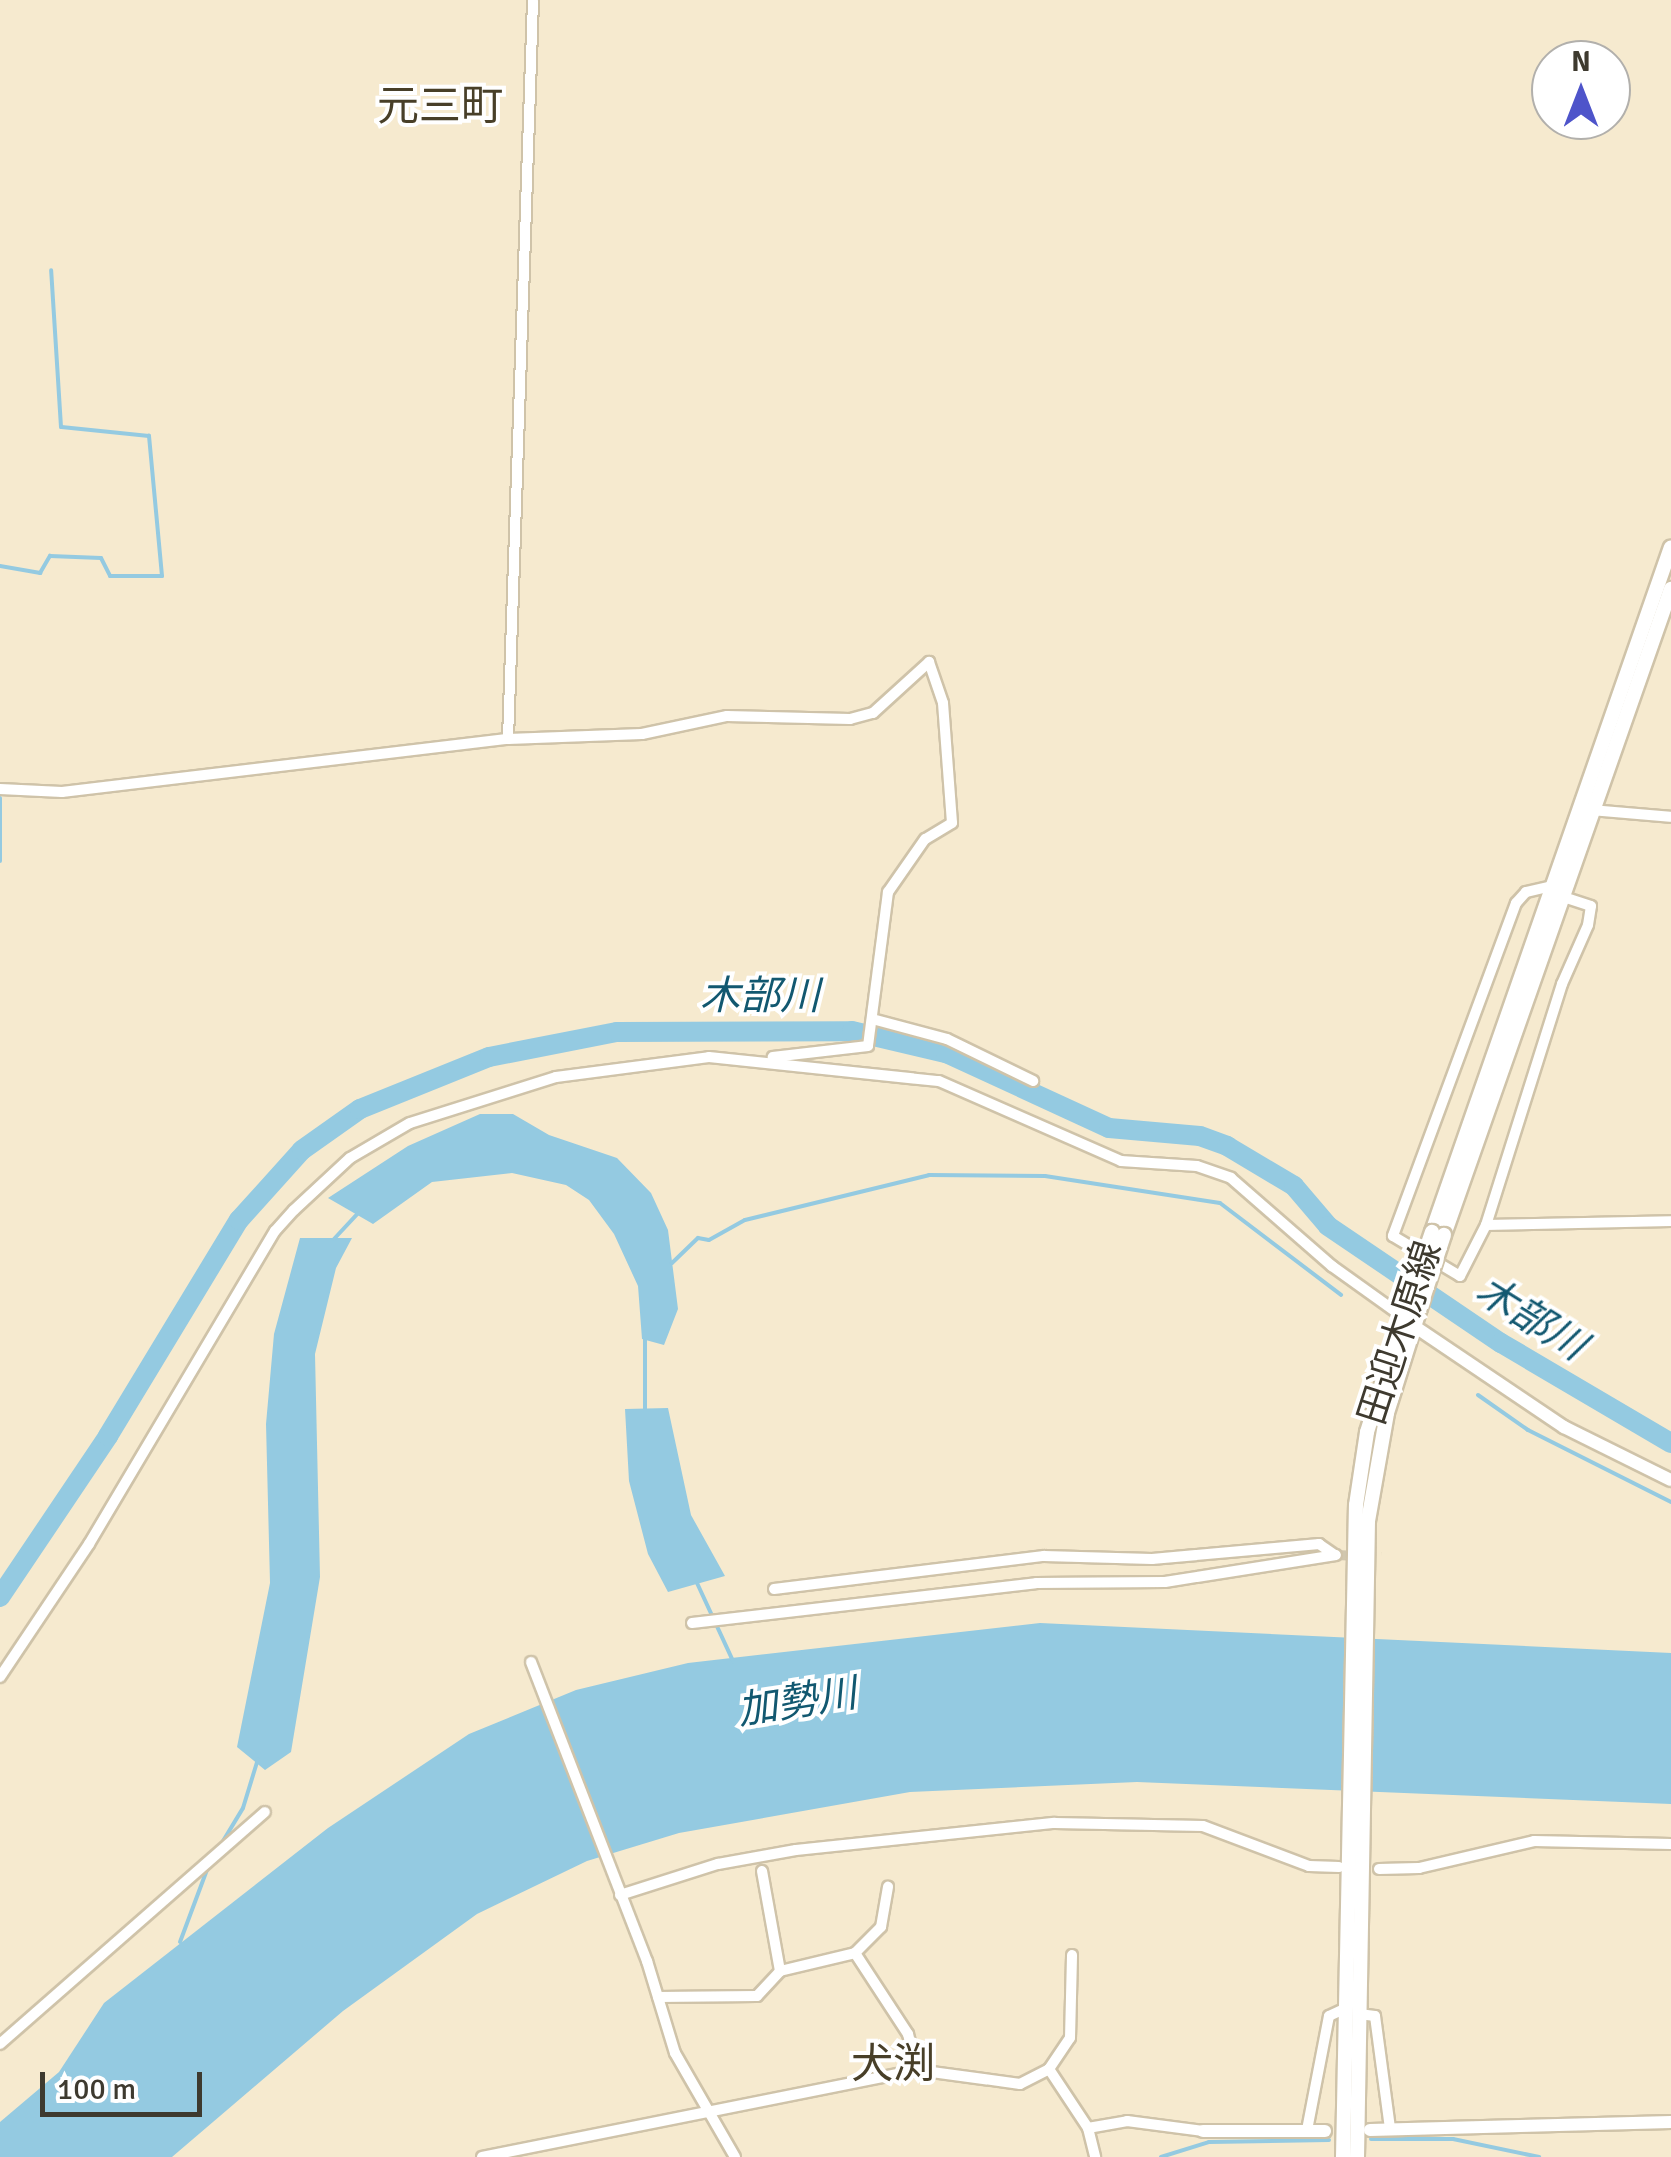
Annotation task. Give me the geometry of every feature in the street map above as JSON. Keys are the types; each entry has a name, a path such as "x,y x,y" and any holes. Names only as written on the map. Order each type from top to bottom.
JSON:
{"main road":[{"name":"田迎木原線","path":"1343,2157 1360,1840 1359,1622 1373,1482 1414,1304 1586,809 1665,597 1671,548"},
{"name":"田迎木原線","path":"1353,2011 1358,2157"}],"street":[{"path":"508,739 532,0"},
{"path":"0,789 62,792 508,739 642,734 728,716 850,720 872,712 929,662 943,703 952,823 925,839 888,892 875,1023 868,1046 758,1059 656,1061 556,1077 410,1123 350,1158 274,1231 88,1544 0,1678"},
{"path":"1586,809 1671,818"},
{"path":"1558,891 1590,906 1588,925 1562,984 1486,1225 1460,1276 1393,1236 1516,903 1526,892 1558,891"},
{"path":"875,1023 946,1038 1033,1081"},
{"path":"758,1059 939,1081 1121,1160 1197,1166 1230,1178 1409,1322 1564,1428 1671,1480"},
{"path":"1486,1225 1671,1221"},
{"path":"692,1622 1036,1583 1165,1582 1336,1555 1319,1544 1152,1559 1044,1556 774,1589"},
{"path":"530,1662 620,1894 675,2053 735,2157"},
{"path":"0,2044 265,1812"},
{"path":"620,1894 718,1864 796,1850 1054,1822 1204,1826 1309,1866 1339,1867"},
{"path":"1379,1868 1419,1868 1534,1841 1671,1844"},
{"path":"762,1871 780,1971"},
{"path":"658,1997 757,1996 780,1971 855,1954 880,1926 888,1887"},
{"path":"855,1954 908,2034 918,2070"},
{"path":"482,2157 918,2070 1020,2084 1049,2069 1070,2038 1072,1955"},
{"path":"1307,2130 1329,2016 1353,2011 1374,2016 1390,2129"},
{"path":"1049,2069 1088,2128 1095,2157"},
{"path":"1088,2128 1127,2120 1203,2131 1325,2130"},
{"path":"1370,2130 1671,2122"}],"water":[{"path":"480,1114 513,1114 549,1135 617,1158 651,1193 668,1230 678,1309 664,1345 642,1339 638,1286 614,1234 589,1200 566,1185 512,1173 432,1182 373,1224 328,1198 408,1146"},
{"path":"300,1238 352,1238 336,1268 315,1354 320,1577 291,1752 265,1770 237,1747 270,1583 266,1424 274,1334"},
{"path":"668,1408 691,1515 725,1576 668,1592 648,1554 629,1481 625,1409"},
{"name":"加勢川","path":"1040,1623 1671,1653 1671,1804 1137,1782 910,1792 679,1833 587,1861 477,1914 343,2011 172,2157 0,2157 0,2122 59,2072 104,2003 328,1828 469,1734 576,1690 688,1663"}],"waterway":[{"path":"0,566 40,573 50,556 101,558 110,576 162,576 149,436 61,427 51,270"},
{"path":"0,798 0,861"},
{"name":"木部川","path":"0,1597 108,1436 239,1220 302,1150 360,1109 489,1057 617,1032 852,1031 946,1053 1109,1128 1200,1136 1227,1146 1294,1186 1328,1226 1501,1343 1671,1443"},
{"path":"672,1263 698,1238 709,1240 745,1220 929,1175 1045,1176 1220,1203 1341,1295"},
{"path":"334,1239 358,1213"},
{"path":"645,1338 645,1413"},
{"path":"1478,1395 1528,1430 1671,1502"},
{"path":"697,1583 733,1661"},
{"path":"220,1846 243,1808 258,1759"},
{"path":"180,1942 208,1867"},
{"path":"1371,2139 1453,2139 1539,2157"},
{"path":"1161,2157 1209,2142 1329,2140"}],"tunnel":[{"path":"1336,1555 1381,1557"}],"district":[{"name":"元三町","path":"440,107"},
{"name":"犬渕","path":"893,2065"}]}
